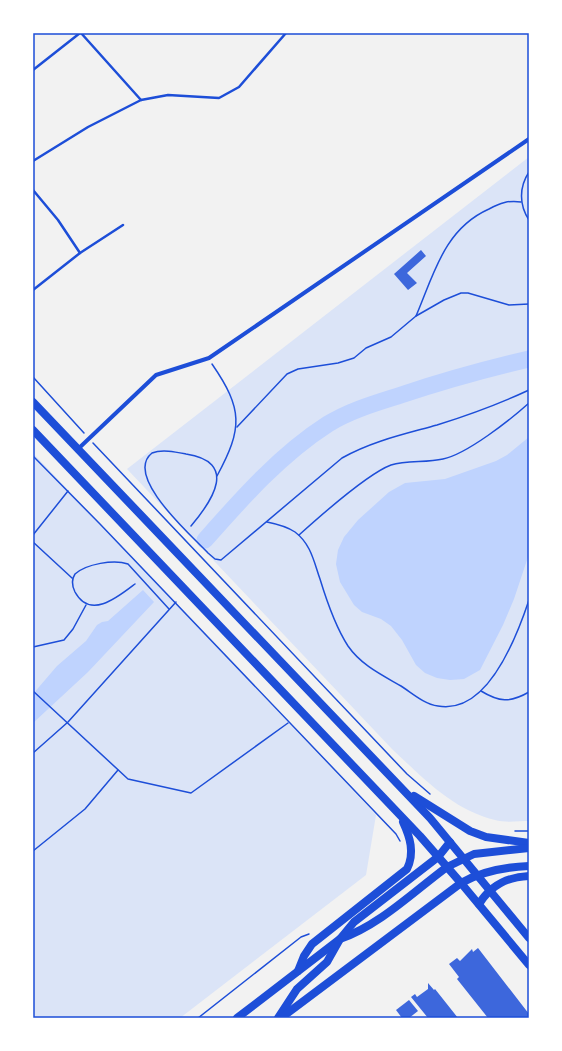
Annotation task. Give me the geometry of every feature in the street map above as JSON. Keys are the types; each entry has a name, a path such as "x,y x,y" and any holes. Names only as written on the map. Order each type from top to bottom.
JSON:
{"main road":[{"path":"33,402 400,786 450,842 529,938"},
{"path":"33,430 399,814 461,883 529,965"},
{"path":"400,786 470,831 486,837 529,843"},
{"path":"298,971 304,956 312,944 407,869 412,855 411,845 406,828 399,814"},
{"path":"278,1018 297,989 320,969 332,955 340,939 354,922 438,857 450,842"},
{"path":"237,1018 340,939 372,924 447,867 463,858 486,852 529,848"},
{"path":"281,1018 461,883 478,875 505,868 529,866"},
{"path":"479,904 490,890 506,880 529,876"}],"street":[{"path":"78,450 156,375 208,358 529,139"}],"lane":[{"path":"33,70 80,33 141,100"},
{"path":"33,161 88,127 141,100 168,95 219,98 239,87 286,33"},
{"path":"33,190 58,220 80,253"},
{"path":"33,290 80,253 123,225"}],"path":[{"path":"529,172 524,179 521,202 529,220"},
{"path":"416,316 446,247 458,230 469,220 497,205 511,200 521,202"},
{"path":"237,427 287,374 298,369 338,363 354,358 366,348 391,336 416,316 461,293 468,293 519,306 529,304"},
{"path":"191,526 210,501 214,492 217,476 234,440 237,427 234,403 208,358"},
{"path":"33,377 89,439 407,774 432,797"},
{"path":"217,476 209,461 195,455 156,452 150,455 146,462 146,475 154,494 215,559 221,560 331,466 356,450 387,439 474,413 529,390"},
{"path":"299,535 352,491 391,466 444,459 453,455 478,441 529,403"},
{"path":"33,456 176,602 396,834 404,846"},
{"path":"33,535 68,491"},
{"path":"267,522 287,527 299,535 312,554 333,615 344,638 362,662 424,701 437,706 443,707 461,703 480,690 495,676 512,642 529,600"},
{"path":"33,542 72,578 74,591 86,605 98,605 104,603 117,597 135,584"},
{"path":"72,578 77,572 109,562 128,564 169,609"},
{"path":"33,753 68,722 176,602"},
{"path":"33,647 64,640 73,629 86,605"},
{"path":"480,690 501,700 513,699 529,692"},
{"path":"33,691 128,779 191,794 288,723"},
{"path":"33,851 85,809 118,770"},
{"path":"511,831 529,831"},
{"path":"198,1018 301,937 315,932"}],"shaded area":[{"path":"529,157 529,821 507,822 480,815 465,809 452,801 427,781 392,749 127,469"},
{"path":"33,453 376,815 366,875 180,1018 33,1018"}],"water":[{"path":"529,437 529,554 514,599 503,625 480,670 464,679 450,680 437,678 425,673 416,665 402,640 391,626 381,619 362,612 354,605 340,582 336,564 338,550 344,537 358,520 389,492 405,483 445,479 496,461 507,455"},
{"path":"143,590 154,602 88,672 33,723 33,694 57,666 86,641 97,625 108,621"}],"building":[{"path":"421,250 426,256 407,273 417,283 408,290 394,274"},
{"path":"478,948 529,1014 529,1018 488,1018 457,979 459,977 449,964 457,958 460,961 472,949 473,952"},
{"path":"428,983 434,990 435,989 458,1018 428,1018 411,997 415,994 417,997 428,989"},
{"path":"409,1000 418,1011 409,1018 402,1018 396,1010"}],"waterway":[{"path":"205,540 233,508 278,463 328,424 364,407 481,371 529,359"}]}
